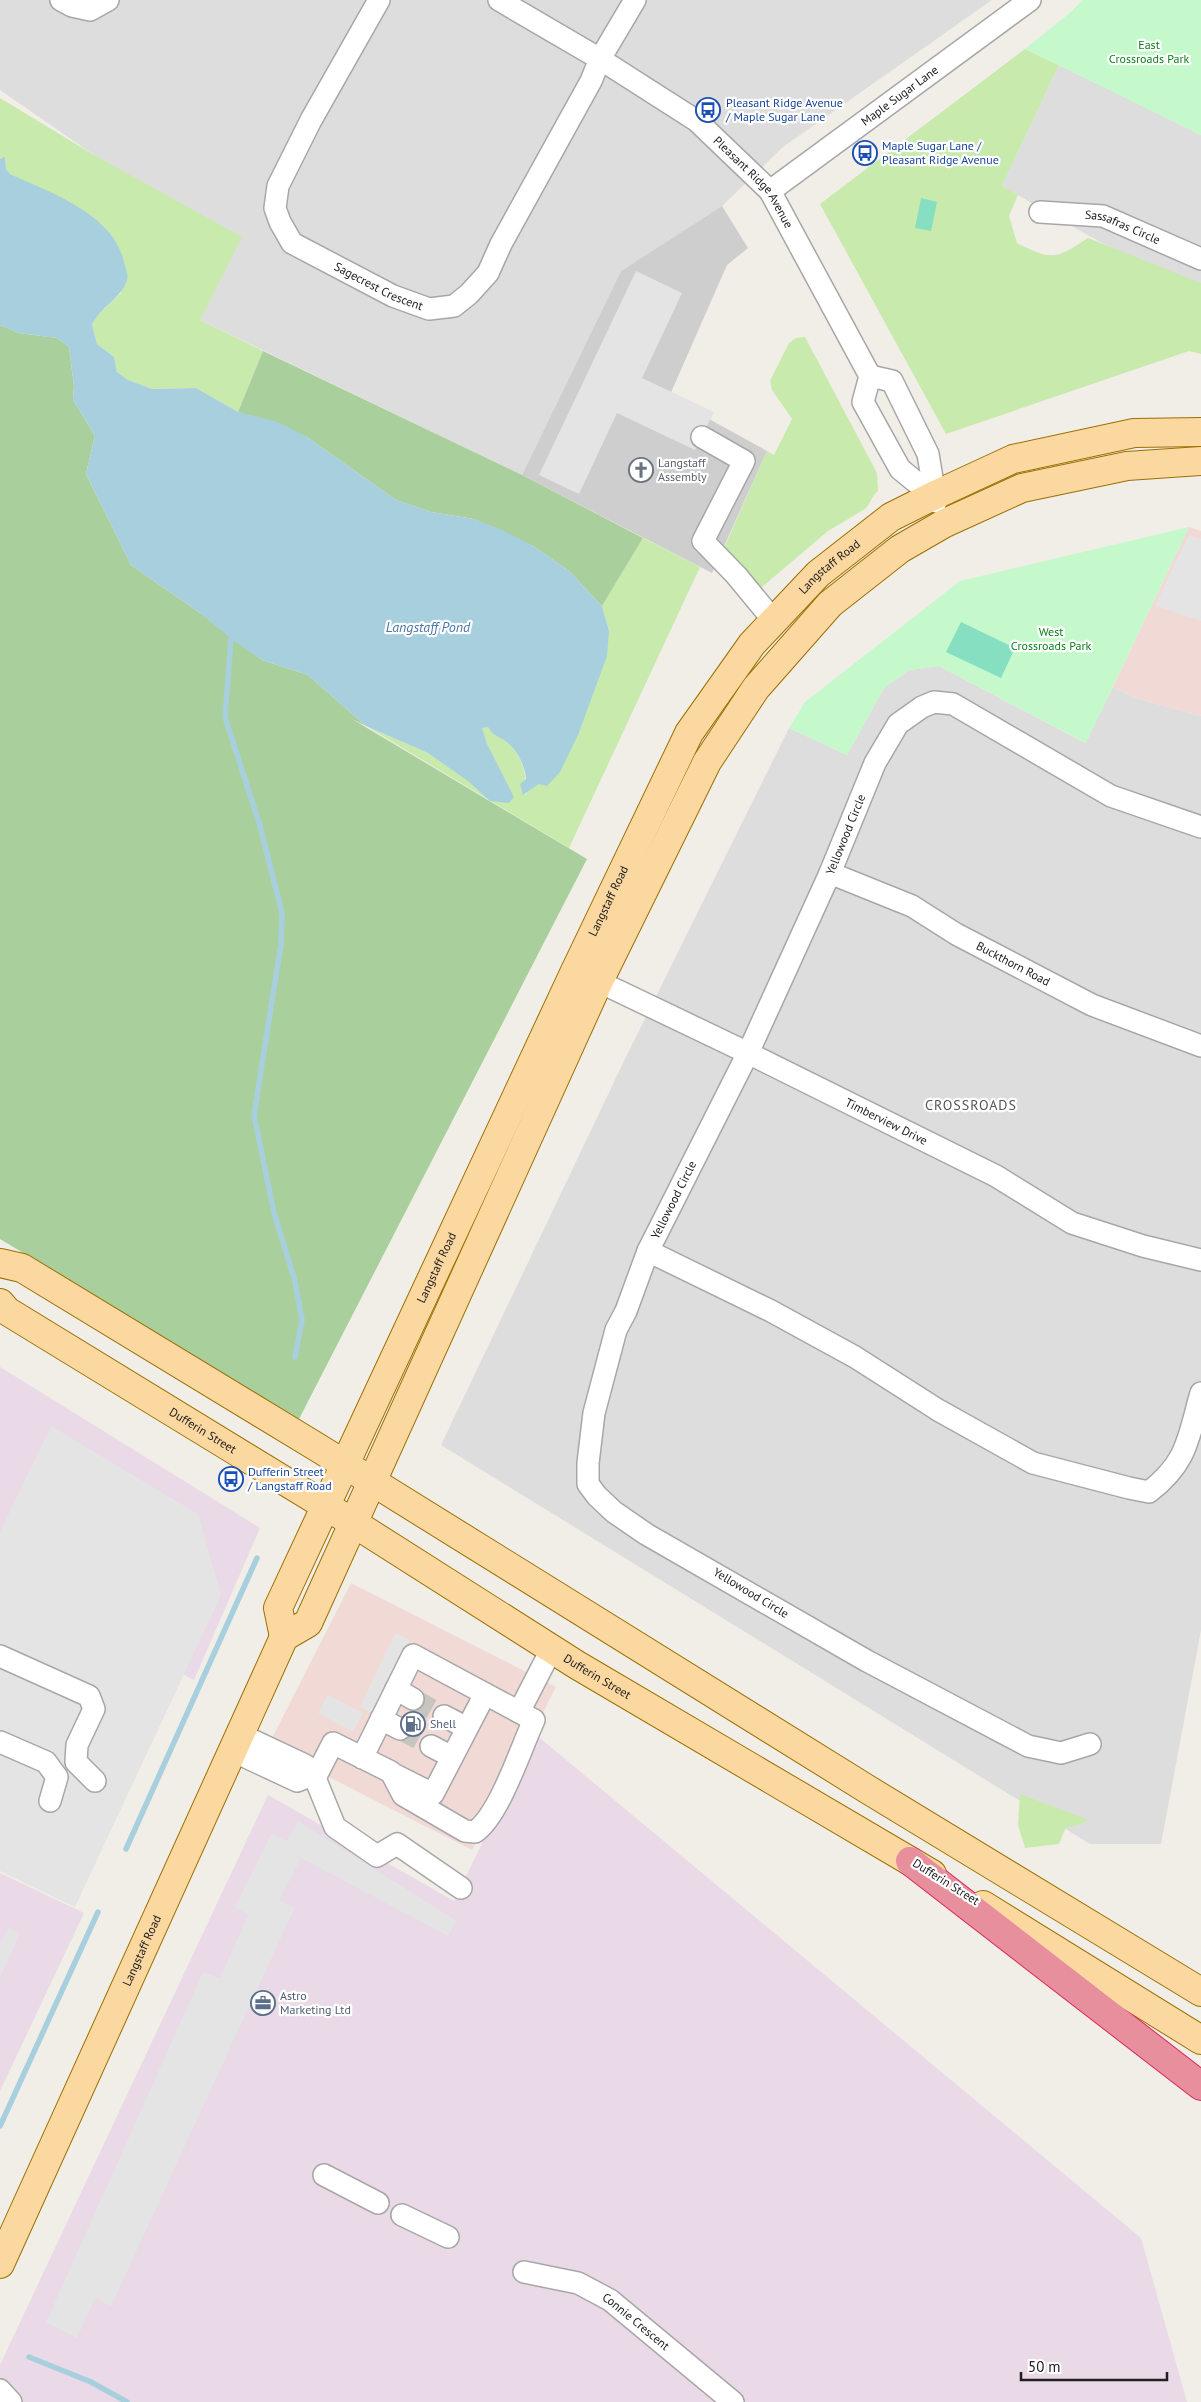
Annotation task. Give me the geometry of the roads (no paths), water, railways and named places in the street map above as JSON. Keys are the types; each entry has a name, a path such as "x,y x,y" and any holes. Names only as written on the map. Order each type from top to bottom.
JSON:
{"highway":[{"path":"910,1860 1193,2080"}],"main road":[{"name":"Langstaff Road","path":"284,1637 308,1623 371,1481 689,733 752,644 818,574 885,521 934,496 1013,460 1134,433 1201,432"},
{"name":"Langstaff Road","path":"0,2264 284,1637 278,1608 324,1506 346,1466 587,976 707,762 756,688 830,604 900,549 945,523 1022,488 1127,466 1201,461"},
{"path":"0,1263 22,1268 371,1481 867,1789 1190,1985"},
{"name":"Dufferin Street","path":"0,1303 7,1311 352,1522 552,1648 910,1860 1191,2033"}],"street":[{"path":"61,0 72,6 90,10 108,0"},
{"name":"Sagecrest Crescent","path":"379,0 311,120 278,186 275,208 280,222 292,243 393,296 429,309 454,306 469,294 488,273 501,244 591,81 600,59 635,0"},
{"name":"Pleasant Ridge Avenue","path":"498,0 600,59 697,121 770,191 870,376"},
{"name":"Maple Sugar Lane","path":"770,191 1030,0"},
{"name":"Sassafras Circle","path":"1040,212 1103,216 1201,258"},
{"path":"934,496 900,469 863,402 870,376 892,381 928,454 934,496 945,523"},
{"path":"702,437 744,461 703,541 736,574 774,621"},
{"name":"Yellowood Circle","path":"1090,1744 1061,1753 1028,1746 868,1660 646,1534 614,1512 597,1496 588,1484 588,1463 594,1413 616,1330 626,1311 648,1251 748,1053 830,873 875,763 898,724 922,707 934,702 953,704 1111,796 1201,827"},
{"name":"Buckthorn Road","path":"830,873 912,906 956,934 1092,1005 1201,1046"},
{"name":"Timberview Drive","path":"587,976 748,1053 996,1176 1072,1223 1143,1246 1201,1260"},
{"name":"Yellowood Circle","path":"648,1251 771,1312 855,1357 938,1410 1033,1463 1128,1488 1150,1492 1178,1466 1185,1449 1201,1393"},
{"path":"519,1712 552,1648"},
{"path":"362,1758 381,1720 404,1694 413,1655 534,1720 494,1809 484,1826 475,1832 465,1831 403,1795 391,1772"},
{"path":"0,1656 88,1696 94,1709 76,1745 76,1762 95,1781"},
{"path":"237,1743 297,1782 313,1777 333,1742 432,1794 485,1694"},
{"path":"444,1716 467,1728"},
{"path":"381,1720 400,1729"},
{"path":"0,1742 46,1762 57,1777 50,1801"},
{"path":"431,1746 452,1757"},
{"path":"313,1777 335,1827 377,1856 397,1844 461,1888"},
{"path":"324,2176 378,2203"},
{"path":"402,2215 448,2237"},
{"name":"Connie Crescent","path":"524,2272 578,2283 610,2300 733,2402"},
{"path":"0,2390 11,2402"}],"water":[{"name":"Langstaff Pond","path":"5,157 6,169 10,174 61,197 78,207 94,218 118,245 127,271 127,280 120,293 100,313 92,325 97,344 114,357 117,372 128,380 152,389 196,388 238,412 278,422 307,437 396,500 431,512 474,519 502,530 533,546 569,571 602,606 609,631 607,656 578,735 560,772 547,786 539,784 523,795 520,784 526,779 519,756 509,744 492,733 488,727 482,728 487,744 514,797 509,803 490,801 468,781 428,753 366,726 308,675 262,660 231,639 200,613 131,565 86,474 95,436 73,400 74,386 69,347 57,338 19,333 0,325 0,159"}],"waterway":[{"path":"231,639 225,717 260,826 282,913 281,944 254,1115 274,1213 295,1281 302,1320 295,1357"},
{"path":"126,1849 257,1558"},
{"path":"0,2126 98,1912"},
{"path":"29,2357 91,2382 127,2402"}],"tunnel":[{"path":"413,1699 444,1716"},
{"path":"400,1729 431,1746"}],"place":[{"name":"Pleasant Ridge Avenue / Maple Sugar Lane","path":"708,110"},
{"name":"Maple Sugar Lane / Pleasant Ridge Avenue","path":"865,153"},
{"name":"Langstaff Assembly","path":"641,470"},
{"name":"Dufferin Street / Langstaff Road","path":"231,1479"},
{"name":"Shell","path":"413,1724"},
{"name":"Astro Marketing Ltd","path":"263,2003"}],"district":[{"name":"CROSSROADS","path":"971,1105"}],"park label":[{"name":"East Crossroads Park","path":"1149,52"},
{"name":"West Crossroads Park","path":"1051,639"}]}
